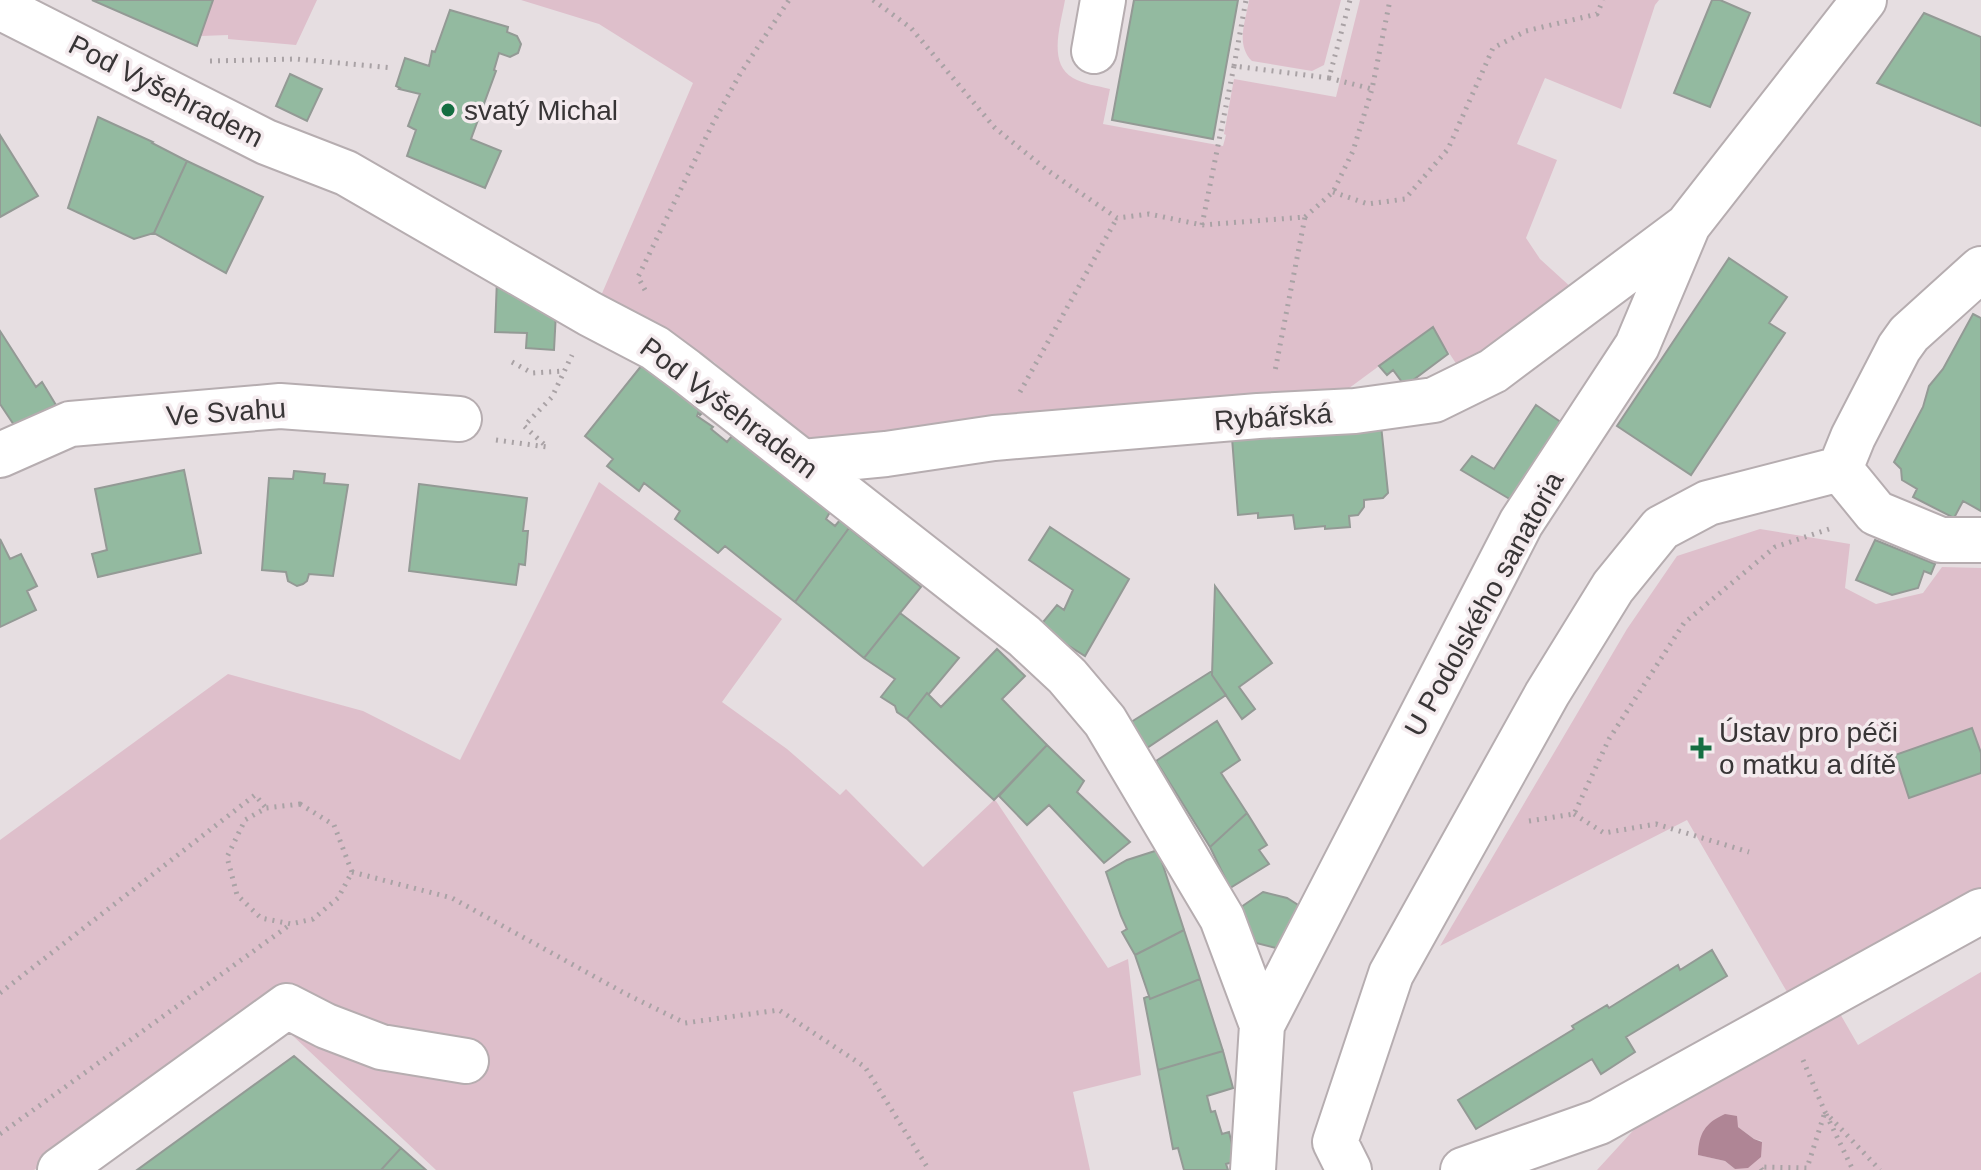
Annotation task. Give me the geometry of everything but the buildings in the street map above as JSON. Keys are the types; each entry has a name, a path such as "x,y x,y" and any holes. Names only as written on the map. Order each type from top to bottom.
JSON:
{"street":[{"path":"1094,51 1103,0"},
{"name":"U Podolského sanatoria","path":"1253,1170 1262,1025 1521,523 1637,346 1688,225 1864,0"},
{"name":"Pod Vyšehradem","path":"0,7 266,142 346,173 590,314 655,348 1024,636 1067,676 1105,721 1222,918 1262,1025"},
{"name":"Rybářská","path":"803,462 886,454 994,438 1355,411 1434,400 1493,371 1688,225"},
{"path":"1840,469 1899,348 1909,334 1981,269"},
{"name":"Ve Svahu","path":"0,455 70,424 280,406 459,419"},
{"path":"1840,469 1876,513 1941,540 1981,540"},
{"path":"1349,1170 1335,1142 1391,974 1547,694 1613,587 1661,528 1708,503 1840,469"},
{"path":"1463,1170 1599,1122 1981,911"},
{"path":"60,1170 287,1006 326,1026 381,1047 466,1061"}],"path":[{"path":"648,296 638,277 712,125 740,74 789,0"},
{"path":"873,0 911,28 995,128 1047,170 1117,218 1149,214 1202,225 1305,217"},
{"path":"1202,225 1246,0"},
{"path":"1329,78 1350,0"},
{"path":"1258,416 1275,377 1305,217 1333,192 1353,151 1372,89 1390,0"},
{"path":"1333,192 1368,204 1405,199 1448,149 1493,48 1526,31 1597,14 1603,0"},
{"path":"207,61 296,59 393,68"},
{"path":"1234,66 1329,78 1372,89"},
{"path":"994,438 1117,218"},
{"path":"512,362 532,373 565,370"},
{"path":"459,419 468,436 547,447 524,426 552,397"},
{"path":"1574,814 1609,739 1684,623 1775,547 1876,513"},
{"path":"0,993 255,795 266,808"},
{"path":"0,1134 291,924 313,919 338,898 352,872 334,825 300,804 266,808 245,820 227,857 237,895 261,918 291,924"},
{"path":"1478,818 1529,821 1574,814 1604,833 1656,824 1749,852"},
{"path":"352,872 452,898 685,1023 779,1010 865,1067 929,1170"},
{"path":"1786,1018 1853,1170"},
{"path":"1762,1170 1760,1167 1807,1168 1825,1112"},
{"path":"1825,1112 1880,1170"}],"shaded area":[{"path":"213,0 317,0 296,45 228,39 228,35 201,36"},
{"path":"521,0 1065,0 1058,42 1060,63 1073,78 1110,89 1103,124 1223,146 1234,79 1336,97 1360,0 1659,0 1621,109 1545,78 1517,144 1557,160 1526,238 1540,259 1584,299 1459,368 1432,327 1337,397 819,445 793,431 714,362 600,298 693,83 599,24"},
{"path":"1249,0 1341,0 1324,65 1312,71 1252,61 1243,40"},
{"path":"599,482 782,619 722,702 787,749 840,795 846,789 923,867 996,801 1108,968 1128,959 1141,1075 1073,1092 1090,1170 436,1170 292,1035 323,1004 276,998 34,1170 0,1170 0,840 228,674 363,711 460,760"},
{"path":"1760,529 1850,544 1845,588 1876,604 1923,593 1942,567 1981,568 1981,753 1972,728 1895,756 1910,798 1981,773 1981,888 1790,997 1687,820 1440,946 1627,629 1677,556"},
{"path":"1981,972 1981,1170 1597,1170 1640,1123 1839,1012 1858,1045","holes":["1738,1127 1762,1141 1735,1169 1725,1161 1699,1155"]},
{"path":"1725,1114 1737,1116 1738,1127 1762,1142 1761,1157 1748,1168 1735,1169 1725,1161 1698,1155 1704,1130"}],"place":[{"name":"svatý Michal","path":"448,110"},
{"name":"Ústav pro péči o matku a dítě","path":"1701,748"}]}
